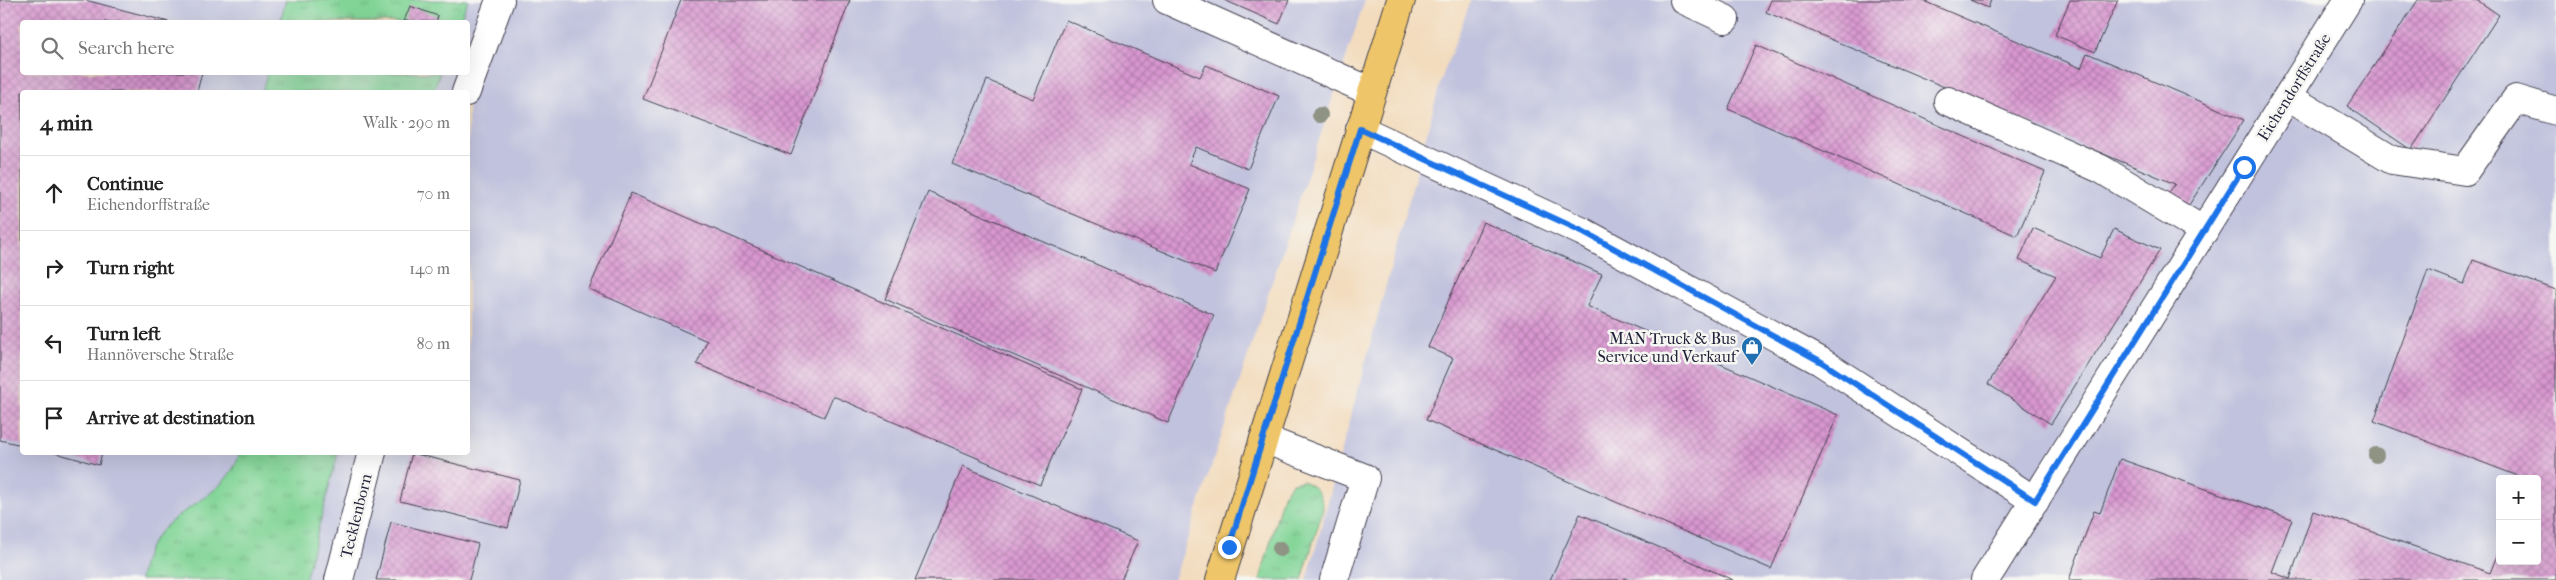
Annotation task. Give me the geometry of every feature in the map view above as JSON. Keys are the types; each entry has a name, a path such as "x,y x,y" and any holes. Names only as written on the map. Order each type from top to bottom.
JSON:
{"main road":[{"path":"1220,580 1401,0"}],"street":[{"path":"467,90 500,0"},
{"path":"1168,0 1372,92"},
{"path":"1684,0 1725,18"},
{"name":"Eichendorffstraße","path":"1985,580 2348,0"},
{"path":"2288,97 2392,160 2465,171 2516,99 2556,111"},
{"path":"1948,101 2101,169 2204,232"},
{"path":"1360,129 1584,232 1820,361 2035,501"},
{"path":"1264,439 1365,478 1334,580"},
{"name":"Tecklenborn","path":"340,580 371,455"}],"shaded area":[{"path":"0,0 1365,0 1174,580 0,580"},
{"path":"1471,0 2556,0 2556,580 1307,580 1441,80"}],"green space":[{"path":"286,0 468,0 460,20 281,20"},
{"path":"266,75 439,75 434,90 262,90"},
{"path":"239,455 337,455 305,580 140,580 147,552 162,530 213,491 234,468"},
{"path":"1302,481 1311,485 1317,491 1323,509 1302,580 1260,580 1283,495 1292,483"}],"building":[{"path":"0,0 85,0 161,20 20,20 20,75 201,75 198,90 20,90 20,445 0,440"},
{"path":"681,0 850,0 791,155 643,99"},
{"path":"1224,0 1289,0 1279,24"},
{"path":"1771,0 1921,0 2081,68 2087,53 2244,120 2189,205 2168,194 2175,184 1766,12"},
{"path":"1970,0 1991,0 1988,8"},
{"path":"2070,0 2118,0 2095,52 2055,35"},
{"path":"2418,0 2477,0 2499,15 2411,150 2347,106"},
{"path":"410,6 438,16 437,20 404,20"},
{"path":"1066,20 1200,77 1206,65 1279,96 1248,169 1196,147 1189,164 1250,189 1215,273 952,164 987,80 1033,99"},
{"path":"1756,45 2045,172 2017,236 1728,109"},
{"path":"928,192 1214,315 1168,423 885,299"},
{"path":"631,193 1082,389 1040,485 833,396 824,417 697,364 707,341 589,289"},
{"path":"1483,222 1602,274 1587,306 1838,415 1771,569 1426,420 1453,358 1428,347"},
{"path":"2033,228 2100,258 2114,229 2160,250 2051,424 1988,384 2056,276 2019,260"},
{"path":"2473,260 2556,290 2556,580 2069,580 2094,511 2100,513 2120,459 2292,519 2272,572 2290,579 2313,511 2490,573 2496,558 2496,565 2541,565 2541,475 2516,475 2374,421 2428,270 2464,284"},
{"path":"63,455 101,455 99,465"},
{"path":"412,455 420,455 520,480 508,528 400,501"},
{"path":"963,466 1138,541 1121,580 915,580"},
{"path":"1580,514 1733,580 1630,580 1624,578 1623,580 1550,580"},
{"path":"391,522 478,544 469,580 376,580"}],"place":[{"name":"MAN Truck & Bus Service und Verkauf","path":"1752,366"}],"route":[{"path":"1229,547 1360,129 1584,232 1820,361 2035,501 2244,167"}]}
